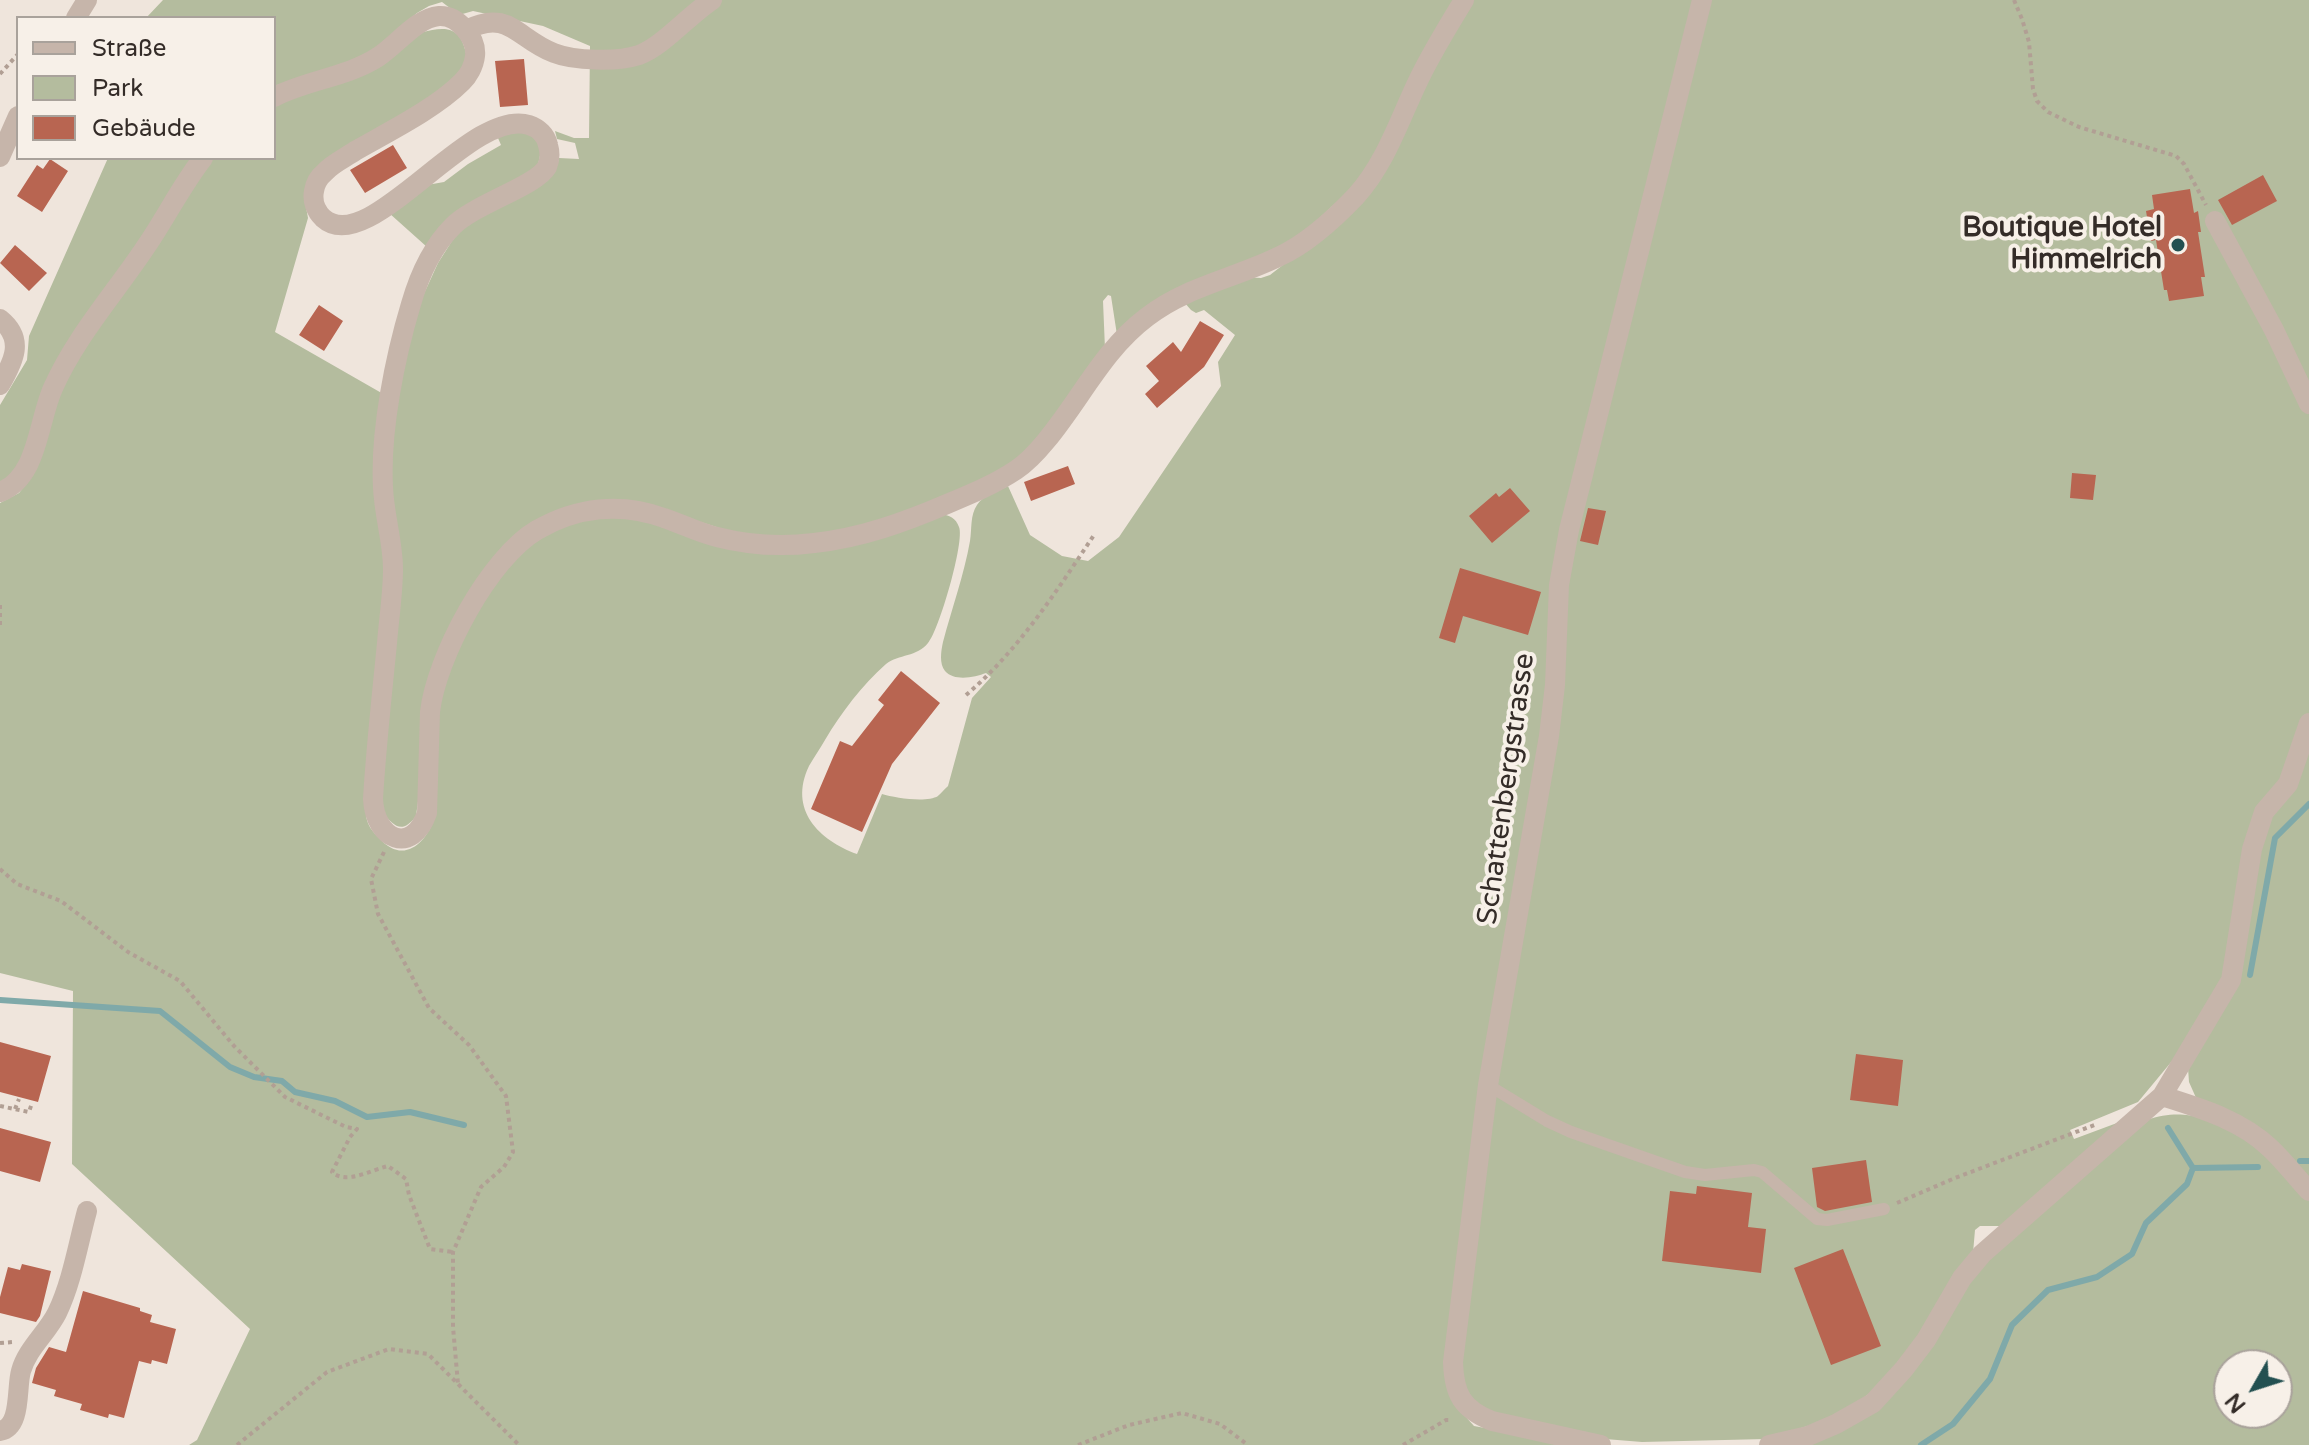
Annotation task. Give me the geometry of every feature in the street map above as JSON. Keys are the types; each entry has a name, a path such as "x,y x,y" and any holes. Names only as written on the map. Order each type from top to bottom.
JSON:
{"street":[{"path":"466,30 484,21 492,21 563,56 625,58 646,52 712,0"},
{"path":"276,96 367,63 433,17 448,17 466,30 474,48 475,56 462,82 440,100 328,169 318,180 313,194 316,210 332,224 347,225 365,218 413,188 486,132 514,123 525,123 539,130 548,143 550,157 545,170 525,184 473,210 444,237 419,280 405,326 384,449 383,487 393,573 373,799 381,829 392,836 405,837 417,831 427,813 430,712 441,667 489,578 511,550 537,530 581,512 627,508 716,537 760,544 813,543 883,529 955,501 1005,477 1036,453 1105,359 1148,316 1185,293 1283,255 1322,227 1356,196 1382,158 1421,74 1464,0"},
{"name":"Schattenbergstrasse","path":"1601,1445 1492,1421 1467,1408 1456,1390 1453,1362 1488,1085 1549,736 1555,685 1559,585 1569,530 1702,0"},
{"path":"0,157 16,121"},
{"path":"0,492 15,484 26,471 47,401 65,363 202,160"},
{"path":"2215,221 2309,404"},
{"path":"0,319 13,334 15,349 0,385"},
{"path":"1769,1445 1808,1436 1873,1403 1926,1340 1962,1278 1982,1254 2162,1096 2231,980 2252,849 2264,812 2288,784 2309,723"},
{"path":"2162,1096 2239,1125 2269,1146 2309,1191"},
{"path":"0,1431 6,1430 12,1423 21,1371 27,1357 59,1309 87,1211"}],"lane":[{"path":"1488,1085 1571,1132 1685,1172 1705,1175 1754,1170 1762,1172 1817,1219 1827,1220 1884,1209"}],"path":[{"path":"2014,0 2029,42 2037,101 2048,112 2079,127 2176,156 2184,164 2215,221"},
{"path":"0,74 16,56"},
{"path":"966,695 1022,637 1094,535"},
{"path":"0,605 0,626"},
{"path":"392,836 371,879 378,914 429,1008 469,1045 506,1096 513,1152 504,1167 481,1187 453,1252 453,1327 458,1384"},
{"path":"0,869 17,884 61,901 128,952 180,981 234,1046 285,1097 346,1127 357,1129 332,1172 338,1178 348,1178 388,1166 406,1179 430,1249 453,1252"},
{"path":"15,1109 19,1099"},
{"path":"0,1106 29,1112 32,1103"},
{"path":"1884,1209 1955,1178 2109,1120"},
{"path":"237,1445 327,1372 389,1349 428,1354 519,1445"},
{"path":"1078,1445 1129,1425 1182,1413 1220,1424 1248,1445"},
{"path":"1403,1445 1446,1420 1456,1420"}],"green space":[{"path":"163,0 1457,0 1365,176 1299,237 1117,335 1111,296 1108,295 1103,301 1105,349 1025,455 969,489 839,534 748,537 656,508 534,525 438,659 416,816 402,827 382,812 388,459 402,364 422,298 438,263 464,226 558,162 559,158 579,159 575,143 557,139 555,131 574,138 589,138 590,46 543,26 473,11 459,15 442,2 417,13 361,60 276,85 276,16 148,16"},
{"path":"1470,0 2309,0 2309,1445 1797,1445 1856,1418 1980,1262 2146,1120 2175,1114 2205,1118 2189,1082 2188,1068 2177,1055 2138,1102 2070,1130 2074,1139 2125,1120 2002,1226 1980,1226 1975,1230 1973,1253 1935,1314 1879,1386 1833,1418 1766,1439 1642,1442 1605,1439 1465,1416 1474,1426 1577,1445 189,1445 197,1440 250,1329 72,1164 73,991 0,973 0,503 19,493 31,478 47,422 69,373 209,160 276,160 276,104 420,33 448,30 459,36 463,43 468,64 437,95 328,159 306,207 308,218 275,332 385,395 386,554 366,816 372,831 397,850 413,848 420,843 435,817 435,730 442,681 486,593 531,542 573,522 623,515 733,547 947,515 959,527 960,536 950,586 933,635 924,648 886,664 860,690 831,730 803,782 802,796 811,821 831,841 857,854 882,794 926,799 938,796 948,786 972,698 991,677 986,673 954,677 945,671 941,661 977,505 987,496 1008,486 1030,535 1062,556 1088,561 1119,537 1221,386 1218,362 1235,335 1204,310 1196,313 1184,302 1242,277 1270,275 1359,201"},
{"path":"514,130 534,136 542,146 538,165 427,247 389,213 427,185 444,182 501,145 498,138"},
{"path":"107,160 193,160 126,266 15,474 0,483 0,405 27,360 29,336"}],"building":[{"path":"524,59 528,105 500,107 495,61"},
{"path":"393,145 407,168 365,193 350,170"},
{"path":"52,160 68,171 42,212 17,196 37,165 43,169"},
{"path":"2263,175 2277,201 2232,225 2218,200"},
{"name":"Boutique Hotel Himmelrich","path":"2190,189 2201,232 2198,232 2205,277 2201,277 2204,296 2169,301 2167,290 2164,290 2156,240 2151,241 2146,211 2154,209 2152,195"},
{"path":"15,245 47,273 29,291 0,263"},
{"path":"319,305 343,321 324,351 299,335"},
{"path":"1200,321 1224,335 1204,367 1157,408 1145,394 1159,381 1146,366 1173,342 1181,352"},
{"path":"1068,466 1075,484 1031,501 1024,482"},
{"path":"2072,473 2096,475 2093,500 2070,498"},
{"path":"1510,488 1530,511 1492,543 1469,516 1496,493 1499,497"},
{"path":"1588,508 1606,511 1598,545 1580,541"},
{"path":"1460,568 1541,592 1528,635 1463,616 1455,643 1439,638"},
{"path":"901,671 940,703 892,764 862,832 811,809 840,741 852,746 884,705 878,700"},
{"path":"0,1042 51,1056 38,1102 0,1092"},
{"path":"1856,1054 1903,1060 1898,1106 1850,1100"},
{"path":"0,1128 51,1142 40,1182 0,1171"},
{"path":"1866,1160 1872,1202 1825,1211 1817,1207 1812,1168"},
{"path":"1697,1186 1752,1193 1748,1227 1766,1229 1761,1273 1662,1261 1670,1191 1696,1194"},
{"path":"1843,1249 1881,1346 1831,1365 1794,1268"},
{"path":"22,1264 51,1271 36,1322 0,1313 0,1297 8,1267 20,1270"},
{"path":"83,1291 140,1308 140,1311 152,1315 150,1322 176,1329 167,1364 139,1361 124,1418 109,1414 108,1418 80,1410 82,1404 54,1396 56,1390 32,1383 36,1368 49,1347 66,1352"}],"waterway":[{"path":"2250,975 2275,838 2309,804"},
{"path":"0,1000 160,1011 230,1067 254,1077 282,1081 295,1092 335,1101 367,1117 410,1112 464,1125"},
{"path":"2168,1128 2193,1168"},
{"path":"2300,1161 2309,1161"},
{"path":"2193,1168 2258,1167"},
{"path":"1921,1445 1953,1424 1990,1379 2012,1325 2048,1290 2097,1277 2132,1254 2146,1223 2187,1184 2193,1168"}],"place":[{"name":"Boutique Hotel Himmelrich","path":"2178,245"}]}
